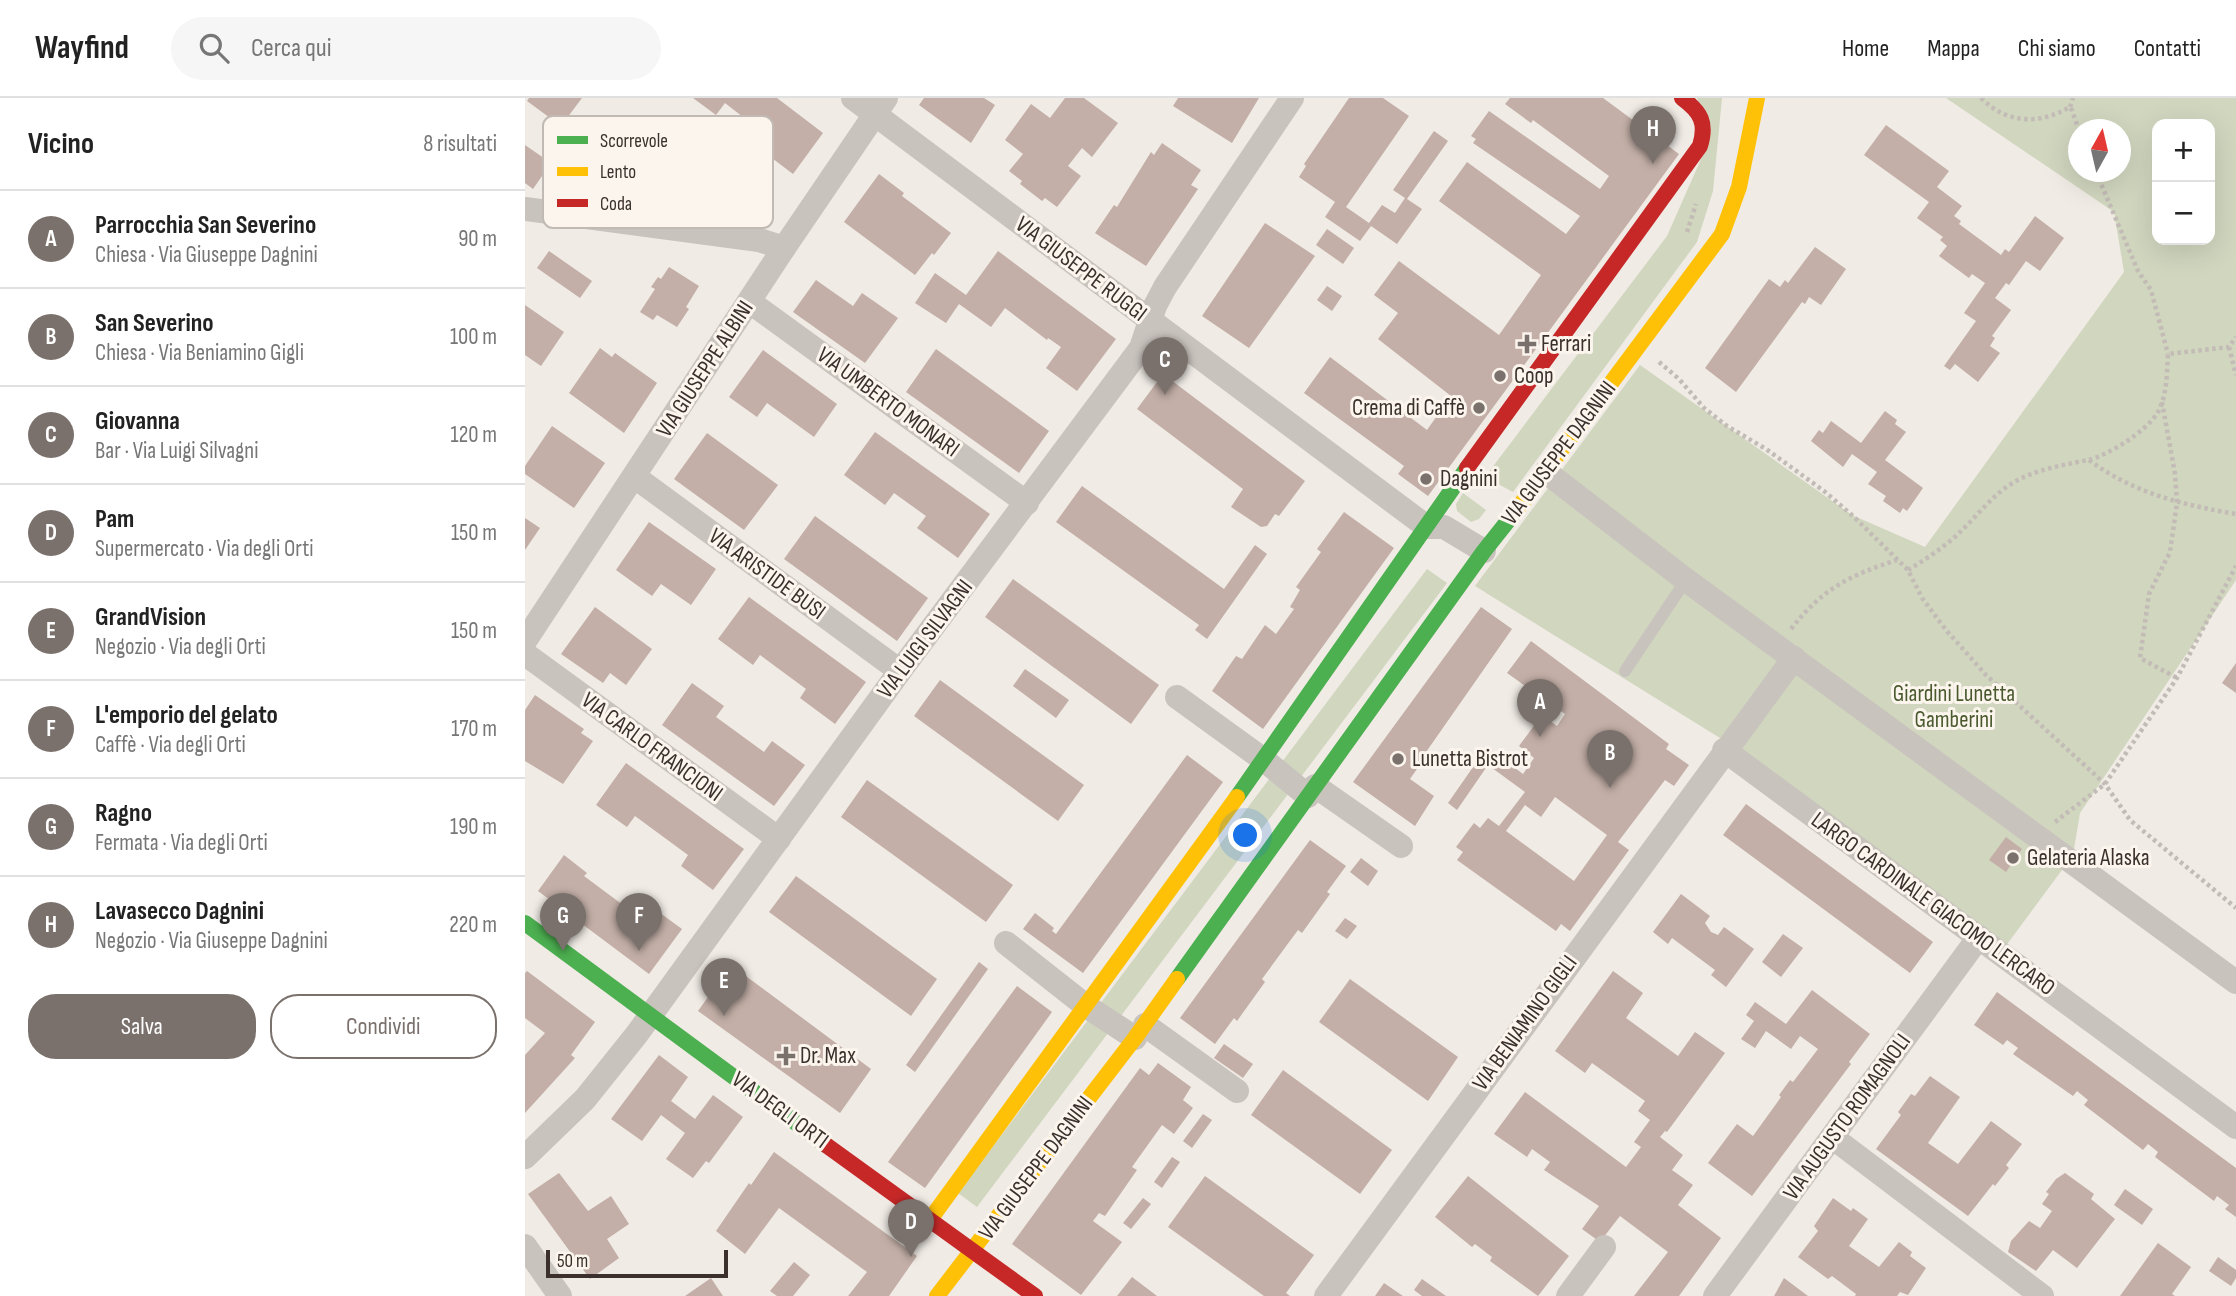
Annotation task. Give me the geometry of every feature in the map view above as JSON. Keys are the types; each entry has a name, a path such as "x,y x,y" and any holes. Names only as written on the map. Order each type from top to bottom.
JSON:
{"street":[{"name":"VIA GIUSEPPE RUGGI","path":"853,98 881,106 1151,320 1427,527 1444,527 1484,551"},
{"name":"VIA LUIGI SILVAGNI","path":"525,1157 585,1099 651,1015 900,671 1141,348 1165,286 1292,98"},
{"path":"929,1221 1264,760 1700,146 1705,130 1703,119 1698,109 1682,98"},
{"name":"VIA GIUSEPPE DAGNINI","path":"936,1296 1140,1031 1484,551 1546,472 1722,234 1739,187 1757,98"},
{"name":"VIA GIUSEPPE ALBINI","path":"525,641 881,106"},
{"path":"644,228 759,240 785,248"},
{"name":"VIA UMBERTO MONARI","path":"750,302 1027,503"},
{"path":"1546,472 1686,580 2236,982"},
{"name":"VIA ARISTIDE BUSI","path":"635,477 900,671"},
{"name":"VIA CARLO FRANCIONI","path":"525,654 779,839"},
{"path":"1724,750 1794,658"},
{"path":"1177,697 1264,760 1401,846"},
{"name":"LARGO CARDINALE GIACOMO LERCARO","path":"1724,750 2236,1127"},
{"name":"VIA BENIAMINO GIGLI","path":"1326,1296 1724,750"},
{"name":"VIA DEGLI ORTI","path":"525,923 1035,1296"},
{"name":"VIA AUGUSTO ROMAGNOLI","path":"1715,1296 1979,937"},
{"path":"1006,943 1086,1006 1140,1031 1237,1091"},
{"path":"1832,1137 2042,1296"},
{"path":"525,1246 559,1296"},
{"path":"1568,1296 1604,1247"}],"lane":[{"path":"1625,671 1686,580"}],"path":[{"path":"1981,98 2001,113 2019,120 2034,121 2053,117 2070,107"},
{"path":"2073,98 2070,107 2075,119"},
{"path":"1908,570 1958,535 1988,503 2014,482 2068,462 2103,455 2145,427 2158,413 2167,373 2168,354 2151,290 2138,271 2100,182"},
{"path":"1683,242 1696,203"},
{"path":"2168,354 2229,347 2236,337"},
{"path":"2229,347 2236,375"},
{"path":"1654,357 1679,379 1704,408 1824,491 1908,570 1922,598 1938,620 1986,675 2105,784 2130,820 2236,908"},
{"path":"2162,401 2175,474 2177,503 2170,552 2149,594 2140,659 2177,678"},
{"path":"2088,460 2128,484 2177,503 2236,514"},
{"path":"1767,638 1779,621 1791,629 1837,584 1897,560"},
{"path":"2055,823 2105,784 2177,678 2236,566"}],"green space":[{"path":"1697,98 1722,98 1713,191 1697,242 1513,492 1485,477 1667,236 1709,141"},
{"name":"Giardini Lunetta Gamberini","path":"1946,98 2236,98 2236,580 2080,813 2073,855 2005,947 1720,738 1475,586 1640,365 1852,515 1925,547 2124,272 2114,212 2070,182 2131,182 2131,119 2068,119 2068,181"},
{"path":"1463,493 1486,510 1479,519 1471,522 1457,511 1456,504"},
{"path":"1427,569 1447,583 977,1207 958,1193"}],"building":[{"path":"529,98 582,98 568,116 547,116 527,101"},
{"path":"693,98 777,98 823,133 793,174 773,159 773,116 742,116 725,103 716,115"},
{"path":"924,98 984,98 995,105 971,143 919,105"},
{"path":"1065,98 1084,98 1118,123 1092,157 1082,148 1068,166 1081,176 1057,207 1045,198 1042,201 1020,184 1022,181 1009,171 1023,154 1005,140 1031,104 1050,118"},
{"path":"1178,98 1259,98 1232,143 1173,106"},
{"path":"1349,98 1383,98 1409,116 1346,207 1369,223 1382,205 1395,213 1405,198 1393,190 1434,131 1448,141 1407,199 1422,209 1397,244 1371,226 1360,241 1325,217 1335,202 1299,177 1306,166 1304,164"},
{"path":"1510,98 1603,98 1679,154 1428,496 1398,474 1404,466 1304,393 1330,357 1427,430 1451,396 1378,339 1398,313 1374,295 1399,261 1499,335 1541,275 1439,201 1467,162 1566,234 1580,216 1473,143 1476,139 1471,136 1489,111 1600,189 1609,176 1533,120 1531,123 1505,104"},
{"path":"1886,125 1949,171 1937,187 1962,206 1954,216 1961,221 1959,224 2001,255 2005,249 2009,252 2035,216 2064,238 2040,271 2026,261 2009,285 2006,283 1995,298 2011,310 1992,336 1995,338 1990,346 2000,353 1978,382 1955,364 1950,370 1944,366 1976,321 1964,313 1985,283 1972,274 1969,278 1939,256 1947,246 1940,240 1943,237 1917,218 1929,202 1864,155"},
{"path":"1162,143 1201,170 1191,185 1198,189 1146,266 1095,233 1114,205 1117,207 1151,152 1154,155"},
{"path":"525,145 543,157 543,175 533,189 525,183"},
{"path":"879,174 904,193 902,196 951,233 915,275 844,222"},
{"path":"1265,223 1315,256 1249,348 1202,316"},
{"path":"1327,229 1354,248 1343,264 1316,245"},
{"path":"1815,247 1846,269 1821,305 1809,297 1805,304 1802,302 1736,392 1705,368 1769,279 1780,287 1785,280 1788,283"},
{"path":"549,251 592,281 580,298 537,268"},
{"path":"998,251 1116,339 1077,391 1046,368 1061,347 1048,338 1047,340 1005,308 991,327 959,304 946,323 915,303 935,273 966,295"},
{"path":"669,267 699,286 677,327 657,315 653,320 640,312 655,289 651,287"},
{"path":"816,280 853,306 862,293 898,318 865,363 793,312"},
{"path":"1327,286 1342,296 1332,311 1317,300"},
{"path":"525,305 564,332 541,366 525,355"},
{"path":"600,348 612,357 615,353 657,383 624,433 569,393"},
{"path":"936,349 1049,431 1019,473 906,392"},
{"path":"763,350 837,404 814,437 767,403 757,417 729,397"},
{"path":"1163,374 1305,481 1279,516 1275,514 1267,526 1261,527 1231,507 1243,489 1137,409"},
{"path":"1885,411 1897,420 1895,424 1906,432 1885,460 1923,488 1907,511 1903,508 1900,513 1883,501 1886,496 1868,484 1877,472 1852,454 1843,467 1811,441 1819,430 1823,433 1831,421 1861,443"},
{"path":"552,426 605,463 574,508 525,474 525,466"},
{"path":"875,432 990,514 958,558 917,528 926,516 894,493 885,505 844,475"},
{"path":"707,433 778,485 744,530 674,479"},
{"path":"1082,486 1224,589 1255,545 1267,554 1207,639 1195,630 1199,625 1056,522"},
{"path":"1344,512 1394,548 1263,729 1212,691 1236,656 1242,659 1265,625 1276,634 1294,609 1290,607 1300,590 1296,587 1321,552 1317,549"},
{"path":"815,516 928,598 897,641 784,559"},
{"path":"525,518 540,528 525,550"},
{"path":"649,522 716,569 691,605 661,584 652,596 616,570"},
{"path":"1013,579 1159,685 1131,724 985,617"},
{"path":"749,597 866,682 835,724 800,698 806,689 760,655 753,665 718,639"},
{"path":"595,607 652,649 626,685 610,673 603,683 561,654"},
{"path":"1481,607 1512,629 1410,779 1434,796 1415,826 1353,782"},
{"path":"1531,641 1669,744 1666,749 1689,765 1674,786 1665,780 1618,842 1629,850 1570,931 1561,924 1556,931 1457,860 1463,852 1456,847 1474,823 1480,828 1488,818 1499,826 1525,792 1488,765 1457,810 1448,803 1487,747 1523,774 1534,758 1519,746 1542,715 1557,726 1565,714 1507,673","holes":["1555,797 1607,835 1574,881 1506,831 1525,805 1541,817"]},
{"path":"2236,663 2236,693 2222,683"},
{"path":"1025,669 1069,700 1056,718 1013,686"},
{"path":"940,680 1084,785 1058,821 914,716"},
{"path":"692,683 724,706 716,717 764,752 772,741 805,765 774,806 662,725"},
{"path":"535,695 584,729 581,733 593,741 563,784 525,761 525,710"},
{"path":"1187,755 1223,782 1083,973 1023,929 1035,913 1054,928 1052,931 1056,934"},
{"path":"626,763 744,849 713,890 681,866 688,855 635,816 627,827 596,805"},
{"path":"867,780 1013,885 986,922 841,817"},
{"path":"1746,804 1933,942 1910,973 1723,835"},
{"path":"2006,837 2022,849 2006,872 1989,860"},
{"path":"1310,840 1346,866 1302,933 1298,930 1262,979 1265,982 1237,1021 1234,1018 1215,1044 1180,1018"},
{"path":"564,855 587,873 584,876 635,914 645,902 682,929 649,974 538,891"},
{"path":"1361,858 1378,871 1368,886 1350,872"},
{"path":"796,876 937,979 911,1016 769,912"},
{"path":"1681,894 1710,916 1705,923 1711,932 1718,935 1724,927 1754,949 1726,987 1711,975 1715,970 1672,938 1668,944 1653,932"},
{"path":"1345,918 1357,926 1347,939 1335,931"},
{"path":"1783,934 1803,948 1781,977 1762,962"},
{"path":"979,962 988,969 915,1072 906,1065"},
{"path":"731,965 871,1069 840,1113 698,1011"},
{"path":"527,971 595,1022 571,1055 575,1058 525,1113 525,1055 545,1033 525,1018"},
{"path":"1613,971 1643,993 1626,1018 1678,1056 1695,1032 1725,1053 1667,1132 1660,1137 1683,1155 1672,1170 1693,1185 1678,1205 1721,1238 1679,1296 1634,1296 1668,1252 1620,1216 1600,1242 1582,1229 1599,1206 1544,1170 1550,1162 1532,1149 1527,1157 1494,1134 1525,1092 1626,1167 1641,1147 1634,1142 1650,1120 1638,1111 1645,1101 1592,1063 1585,1073 1555,1051"},
{"path":"1350,979 1458,1057 1428,1101 1319,1022"},
{"path":"1017,986 1052,1012 925,1188 888,1162"},
{"path":"1812,990 1870,1034 1849,1062 1851,1064 1752,1196 1708,1163 1737,1124 1753,1136 1790,1080 1793,1082 1818,1049 1800,1036 1791,1049 1766,1031 1755,1048 1741,1039 1754,1021 1746,1015 1755,1002 1786,1024"},
{"path":"1997,992 2236,1168 2236,1217 2225,1209 2229,1205 2217,1196 2214,1201 2155,1157 2158,1152 2148,1144 2143,1150 2084,1105 2088,1100 2077,1091 2073,1096 2013,1054 2018,1048 2007,1040 2003,1045 1974,1025"},
{"path":"1224,1044 1253,1064 1243,1078 1214,1058"},
{"path":"659,1055 688,1077 671,1101 695,1119 713,1095 743,1117 709,1163 706,1161 693,1178 666,1159 685,1133 661,1115 642,1141 611,1119"},
{"path":"1158,1063 1191,1087 1183,1100 1193,1108 1174,1134 1162,1125 1132,1167 1137,1170 1105,1216 1099,1213 1093,1221 1122,1242 1081,1295 1012,1244 1140,1068 1149,1075"},
{"path":"1283,1070 1392,1150 1360,1194 1251,1115"},
{"path":"1930,1076 1960,1097 1928,1143 1958,1164 1991,1121 2022,1144 2006,1165 2009,1168 1968,1216 1876,1149 1901,1115 1898,1112 1911,1094 1915,1096"},
{"path":"1203,1114 1212,1120 1192,1148 1183,1141"},
{"path":"774,1152 917,1256 889,1296 848,1296 867,1272 779,1208 745,1254 716,1231"},
{"path":"1172,1157 1180,1162 1162,1188 1154,1182"},
{"path":"559,1173 588,1211 611,1196 629,1224 607,1239 619,1258 590,1279 528,1194"},
{"path":"2065,1173 2094,1194 2091,1199 2115,1219 2077,1268 2053,1250 2036,1271 2008,1252 2011,1241 2029,1221 2040,1228 2052,1211 2042,1204 2049,1194 2046,1192 2056,1179"},
{"path":"1205,1176 1314,1255 1286,1293 1290,1296 1264,1296 1168,1227"},
{"path":"1468,1176 1569,1256 1538,1296 1490,1261 1492,1257 1475,1244 1472,1247 1435,1217"},
{"path":"2125,1189 2153,1209 2142,1225 2114,1205"},
{"path":"1143,1198 1151,1204 1131,1229 1123,1223"},
{"path":"1833,1198 1868,1219 1849,1246 1879,1267 1899,1242 1912,1252 1910,1256 1926,1268 1908,1295 1900,1292 1897,1296 1855,1296 1856,1294 1832,1276 1828,1279 1798,1257 1818,1231 1814,1226"},
{"path":"2158,1243 2191,1267 2172,1294 2175,1296 2120,1296"},
{"path":"2218,1257 2236,1270 2236,1278 2231,1286 2209,1271"},
{"path":"794,1262 810,1275 793,1296 777,1296 770,1291"},
{"path":"1132,1277 1157,1296 1117,1296"},
{"path":"711,1278 723,1296 685,1296"},
{"path":"1784,1278 1808,1296 1774,1296"},
{"path":"1422,1279 1446,1296 1422,1296 1414,1290"},
{"path":"1384,1283 1403,1296 1375,1296"}],"traffic: fast":[{"path":"1237,797 1467,468"},
{"path":"1177,979 1484,551 1515,512"},
{"path":"525,923 826,1145"}],"traffic: slow":[{"path":"1515,512 1722,234 1739,187 1757,98"},
{"path":"929,1221 1237,797"},
{"path":"937,1296 1135,1038 1177,979"}],"traffic: jam":[{"path":"1467,468 1700,146 1703,131 1701,119 1694,108 1682,98"},
{"path":"826,1145 1035,1296"}],"place":[{"name":"Lavasecco Dagnini","path":"1653,164"},
{"name":"Ferrari","path":"1527,344"},
{"name":"Coop","path":"1500,376"},
{"name":"Giovanna","path":"1165,395"},
{"name":"Crema di Caffè","path":"1479,408"},
{"name":"Dagnini","path":"1426,479"},
{"name":"Parrocchia San Severino","path":"1540,737"},
{"name":"Lunetta Bistrot","path":"1398,759"},
{"name":"San Severino","path":"1610,788"},
{"name":"Gelateria Alaska","path":"2013,858"},
{"name":"Ragno","path":"563,951"},
{"name":"L'emporio del gelato","path":"639,951"},
{"name":"GrandVision","path":"724,1016"},
{"name":"Dr. Max","path":"786,1056"},
{"name":"Pam","path":"911,1257"}]}
